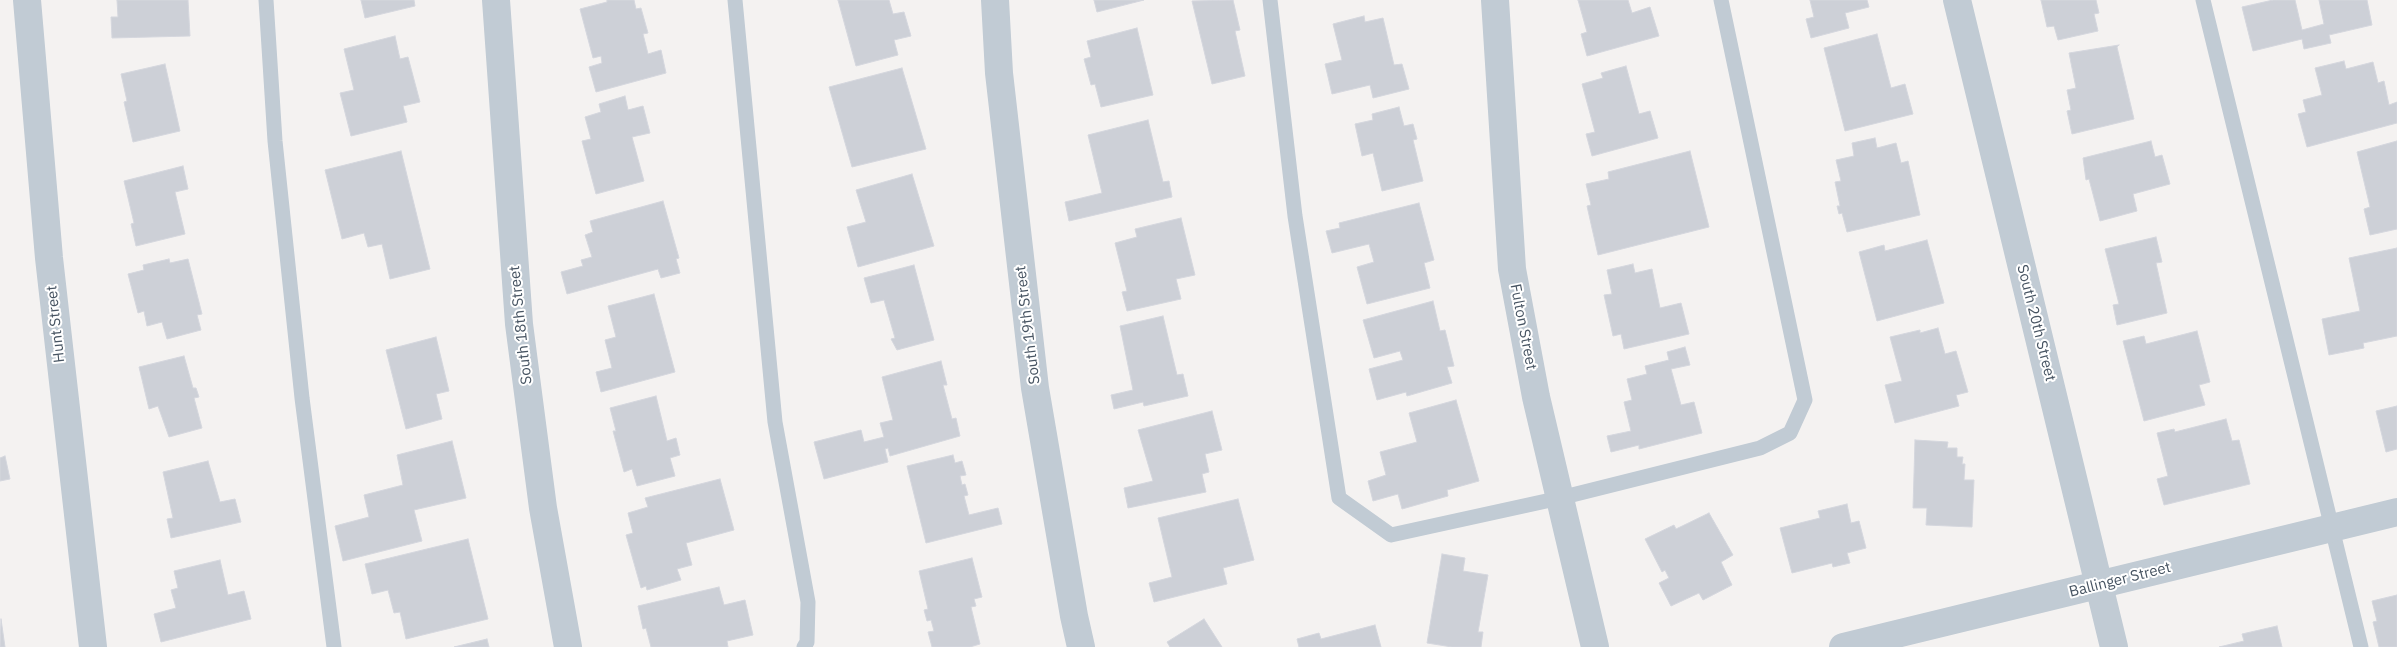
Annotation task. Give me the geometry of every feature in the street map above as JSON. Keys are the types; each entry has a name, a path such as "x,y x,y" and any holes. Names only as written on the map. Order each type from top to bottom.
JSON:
{"street":[{"name":"Hunt Street","path":"28,0 49,258 93,647"},
{"name":"South 18th Street","path":"496,0 519,324 542,508 568,647"},
{"name":"South 19th Street","path":"995,0 999,73 1035,388 1081,647"},
{"name":"Fulton Street","path":"1495,0 1512,269 1536,397 1595,647"},
{"name":"South 20th Street","path":"1957,0 2114,647"},
{"name":"Ballinger Street","path":"1843,647 2397,512"}],"lane":[{"path":"266,0 275,141 304,408 334,647"},
{"path":"735,0 775,422 808,602 807,642 804,647"},
{"path":"1270,0 1296,216 1339,498 1390,535 1560,498 1760,448 1790,433 1805,400 1721,0"},
{"path":"2203,0 2330,528 2361,647"}],"building":[{"path":"117,0 188,0 190,36 112,38 111,17 118,17"},
{"path":"361,0 414,0 415,6 365,18"},
{"path":"607,0 634,0 636,9 641,8 648,33 643,34 648,54 661,50 666,73 596,92 589,67 602,63 601,56 593,58 580,9 607,2"},
{"path":"838,0 889,0 893,14 904,12 911,36 894,40 898,55 856,66"},
{"path":"1094,0 1144,0 1097,12"},
{"path":"1233,0 1240,30 1235,31 1245,76 1212,84 1192,1"},
{"path":"1578,0 1628,0 1632,13 1650,7 1659,36 1587,56 1581,34 1587,32"},
{"path":"1810,0 1867,0 1869,7 1845,13 1849,28 1811,38 1806,19 1814,17"},
{"path":"2041,0 2096,0 2099,13 2094,14 2098,31 2058,40 2054,26 2047,27"},
{"path":"2273,0 2295,0 2302,30 2324,24 2319,0 2367,0 2372,25 2329,35 2331,43 2304,49 2302,39 2253,51 2242,7"},
{"path":"1364,16 1365,22 1383,18 1394,65 1402,64 1409,89 1373,98 1370,85 1332,94 1325,64 1342,60 1333,24"},
{"path":"1137,28 1153,95 1101,107 1095,84 1091,85 1084,59 1091,57 1087,41"},
{"path":"1877,34 1891,88 1905,84 1913,114 1845,131 1824,48"},
{"path":"395,36 400,59 408,57 420,102 403,106 407,122 351,136 340,93 354,90 344,49"},
{"path":"2119,45 2117,47 2134,119 2072,134 2067,111 2071,110 2067,90 2076,88 2069,53"},
{"path":"2344,61 2346,69 2373,62 2378,83 2384,81 2389,105 2397,102 2397,123 2307,147 2298,114 2306,112 2303,100 2322,95 2315,68"},
{"path":"165,64 180,131 133,142 124,102 127,101 121,74"},
{"path":"1626,66 1639,114 1650,111 1658,138 1592,156 1586,134 1595,132 1582,84 1603,78 1601,73"},
{"path":"902,68 926,149 852,167 829,87"},
{"path":"625,96 628,110 643,106 650,133 632,137 644,181 596,194 582,141 591,139 585,117 601,112 599,104"},
{"path":"1399,107 1404,126 1413,124 1417,139 1413,140 1423,181 1382,191 1373,153 1362,156 1355,124 1373,120 1372,114"},
{"path":"1148,120 1163,182 1169,181 1172,197 1069,221 1065,202 1102,193 1088,135"},
{"path":"1875,138 1877,148 1896,143 1901,163 1908,161 1920,215 1847,232 1842,213 1839,214 1837,206 1840,206 1835,182 1841,181 1836,160 1854,156 1852,143"},
{"path":"2151,141 2155,157 2162,155 2170,184 2133,194 2137,211 2100,221 2089,179 2086,180 2083,158"},
{"path":"2397,141 2397,229 2370,235 2364,209 2370,207 2357,152"},
{"path":"401,151 430,269 390,279 382,244 368,247 364,233 342,239 325,170"},
{"path":"1690,151 1709,227 1598,255 1587,206 1591,205 1586,184 1609,179 1608,172"},
{"path":"183,166 188,189 175,192 185,234 136,246 131,224 134,223 124,181"},
{"path":"912,174 934,246 858,267 847,227 866,222 856,190"},
{"path":"663,201 679,258 676,259 680,273 661,278 658,269 567,294 561,272 583,266 581,260 592,257 585,235 593,232 590,221"},
{"path":"1419,203 1434,260 1424,263 1430,288 1367,304 1357,267 1374,262 1369,244 1332,253 1326,231 1340,228 1339,223"},
{"path":"1181,218 1195,275 1176,279 1181,299 1127,311 1122,292 1127,291 1115,243 1137,237 1135,229"},
{"path":"2156,237 2162,262 2156,263 2167,313 2117,325 2113,305 2119,304 2105,249"},
{"path":"1927,240 1944,303 1877,321 1859,252 1884,245 1885,251"},
{"path":"2397,248 2397,336 2363,343 2364,348 2329,355 2322,319 2360,311 2349,258"},
{"path":"169,259 170,263 188,259 202,314 197,315 201,330 167,339 162,322 147,326 144,311 138,313 128,274 144,270 143,265"},
{"path":"1633,264 1635,273 1652,269 1660,308 1681,303 1689,334 1624,349 1621,334 1613,336 1604,295 1612,294 1607,270"},
{"path":"914,265 934,340 897,350 891,339 895,338 884,300 871,303 864,278"},
{"path":"654,294 675,372 601,392 596,372 612,368 605,340 616,337 608,306"},
{"path":"1433,301 1440,331 1445,330 1454,366 1447,367 1452,383 1407,396 1406,392 1377,400 1369,369 1403,360 1400,351 1374,358 1363,320"},
{"path":"1163,316 1177,375 1183,374 1188,396 1144,406 1143,402 1114,409 1111,395 1133,390 1120,326"},
{"path":"1938,328 1945,354 1956,351 1968,392 1956,395 1959,406 1895,423 1885,385 1902,381 1890,337 1920,330 1920,333"},
{"path":"2197,331 2210,382 2199,385 2205,405 2144,421 2123,341 2144,336 2146,344"},
{"path":"436,337 449,391 436,394 442,419 406,429 386,350"},
{"path":"1685,347 1690,365 1671,369 1681,405 1694,402 1702,433 1639,449 1639,445 1611,452 1607,436 1631,431 1624,402 1632,400 1627,379 1647,374 1645,366 1669,360 1667,352"},
{"path":"184,356 193,388 196,388 199,397 194,398 202,428 169,437 158,406 149,409 139,367"},
{"path":"941,361 947,385 943,385 952,419 956,418 960,436 890,456 888,448 885,449 888,462 824,479 814,442 861,430 864,442 884,437 880,423 893,420 882,377"},
{"path":"656,396 667,441 676,438 680,455 670,458 675,476 637,486 632,469 624,472 613,431 616,431 610,408"},
{"path":"1456,400 1479,481 1447,490 1448,496 1402,509 1398,494 1373,501 1368,481 1386,475 1380,452 1417,442 1409,413"},
{"path":"2397,406 2397,449 2386,452 2376,411"},
{"path":"1212,411 1222,450 1205,454 1209,472 1202,474 1206,492 1128,508 1124,488 1153,481 1138,430"},
{"path":"2226,419 2232,441 2239,440 2250,484 2164,505 2157,479 2168,476 2157,433 2174,429 2175,432"},
{"path":"1915,440 1948,442 1947,448 1957,448 1957,457 1963,457 1962,464 1965,464 1964,480 1974,480 1972,527 1926,525 1927,508 1913,508"},
{"path":"452,441 466,498 414,510 422,541 343,561 335,526 369,517 364,495 403,485 397,455"},
{"path":"953,455 955,463 962,461 966,475 960,476 962,485 965,484 968,495 964,496 969,515 998,508 1002,524 926,543 907,466"},
{"path":"5,456 10,479 0,481 0,458"},
{"path":"208,461 220,502 235,499 241,522 171,538 167,519 173,518 163,472"},
{"path":"720,479 734,530 686,543 692,565 677,569 681,580 647,590 646,586 641,588 626,535 633,533 628,513 648,507 645,498"},
{"path":"1238,499 1254,560 1223,568 1227,584 1154,602 1149,583 1172,577 1158,518"},
{"path":"1847,504 1851,523 1859,521 1866,548 1847,553 1850,563 1833,567 1832,563 1792,573 1780,528 1820,518 1818,511"},
{"path":"1709,513 1733,555 1721,562 1732,585 1703,600 1699,593 1671,606 1659,583 1669,578 1665,570 1662,572 1645,539 1674,525 1676,529"},
{"path":"468,539 488,619 406,639 400,612 394,613 388,590 372,594 365,564"},
{"path":"1442,554 1465,558 1463,571 1488,575 1478,632 1483,632 1481,647 1452,647 1427,643"},
{"path":"972,558 982,597 974,599 976,606 971,607 980,644 970,647 932,647 928,632 934,631 931,620 927,621 924,610 928,609 919,571"},
{"path":"220,560 228,595 244,591 251,619 161,642 154,614 176,608 171,590 178,588 174,571"},
{"path":"719,587 724,605 745,600 753,635 727,641 728,647 651,647 646,628 643,629 638,606"},
{"path":"2397,595 2397,647 2379,647 2373,622 2377,621 2372,601"},
{"path":"1,619 5,647 0,647"},
{"path":"1204,619 1222,647 1170,647 1167,642"},
{"path":"1375,625 1381,647 1299,647 1297,639 1319,633 1321,639"},
{"path":"2277,626 2282,647 2219,647 2244,641 2242,634"},
{"path":"487,639 489,647 454,647"}]}
